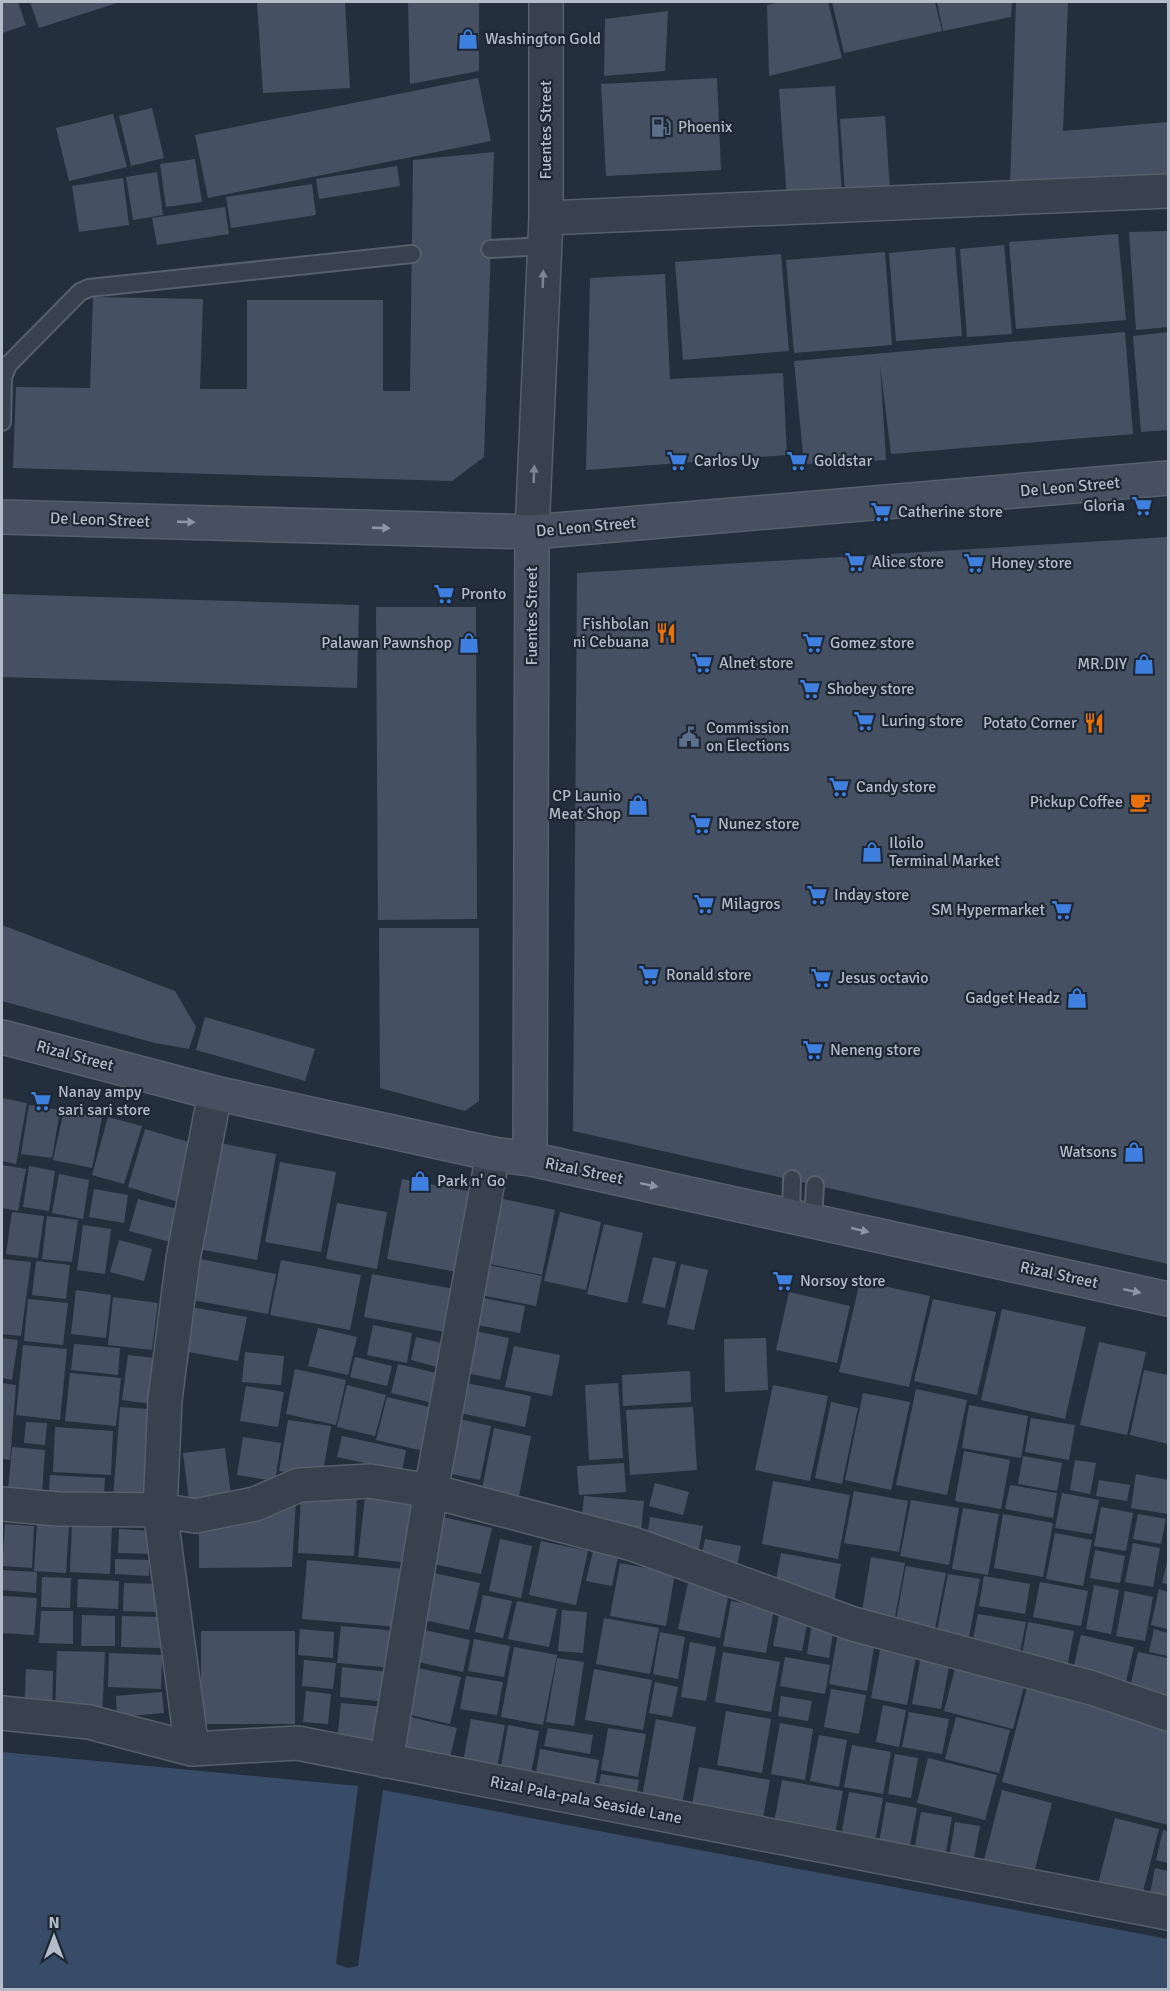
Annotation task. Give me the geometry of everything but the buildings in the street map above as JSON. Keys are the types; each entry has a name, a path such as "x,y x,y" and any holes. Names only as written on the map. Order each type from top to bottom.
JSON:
{"street":[{"name":"Fuentes Street","path":"530,1159 532,532 545,232 546,2"},
{"path":"545,232 1168,191"},
{"name":"De Leon Street","path":"2,517 532,532 1168,478"},
{"name":"Rizal Street","path":"2,1037 215,1093 493,1154 530,1159 1168,1299"},
{"path":"192,1749 160,1510 165,1400 183,1259 215,1093"},
{"path":"386,1761 431,1491 493,1154"},
{"path":"2,1504 70,1509 160,1510 195,1516 255,1504 299,1485 370,1481 431,1491 633,1544 853,1624 1092,1688 1168,1714"},
{"name":"Rizal Pala-pala Seaside Lane","path":"2,1713 89,1722 192,1749 297,1743 1168,1913"}],"lane":[{"path":"490,249 545,232"},
{"path":"2,422 3,377 8,365 80,292 89,288 412,254"},
{"path":"792,1179 802,1218"},
{"path":"802,1218 815,1185"}],"water":[{"path":"2,1752 358,1786 336,1964 348,1968 358,1966 383,1790 1168,1939 1168,1989 2,1989"}],"place":[{"name":"Washington Gold","path":"468,39"},
{"name":"Phoenix","path":"661,127"},
{"name":"Carlos Uy","path":"677,461"},
{"name":"Goldstar","path":"797,461"},
{"name":"Gloria","path":"1142,506"},
{"name":"Catherine store","path":"881,512"},
{"name":"Alice store","path":"855,562"},
{"name":"Honey store","path":"974,563"},
{"name":"Pronto","path":"444,594"},
{"name":"Fishbolan ni Cebuana","path":"666,633"},
{"name":"Palawan Pawnshop","path":"469,643"},
{"name":"Gomez store","path":"813,643"},
{"name":"Alnet store","path":"702,663"},
{"name":"MR.DIY","path":"1144,664"},
{"name":"Shobey store","path":"810,689"},
{"name":"Luring store","path":"864,721"},
{"name":"Potato Corner","path":"1094,723"},
{"name":"Commission on Elections","path":"689,737"},
{"name":"Candy store","path":"839,787"},
{"name":"Pickup Coffee","path":"1140,802"},
{"name":"CP Launio Meat Shop","path":"638,805"},
{"name":"Nunez store","path":"701,824"},
{"name":"Iloilo Terminal Market","path":"872,852"},
{"name":"Inday store","path":"817,895"},
{"name":"Milagros","path":"704,904"},
{"name":"SM Hypermarket","path":"1062,910"},
{"name":"Ronald store","path":"649,975"},
{"name":"Jesus octavio","path":"821,978"},
{"name":"Gadget Headz","path":"1077,998"},
{"name":"Neneng store","path":"813,1050"},
{"name":"Nanay ampy sari sari store","path":"41,1101"},
{"name":"Watsons","path":"1134,1152"},
{"name":"Park n' Go","path":"420,1181"},
{"name":"Norsoy store","path":"783,1281"}]}
